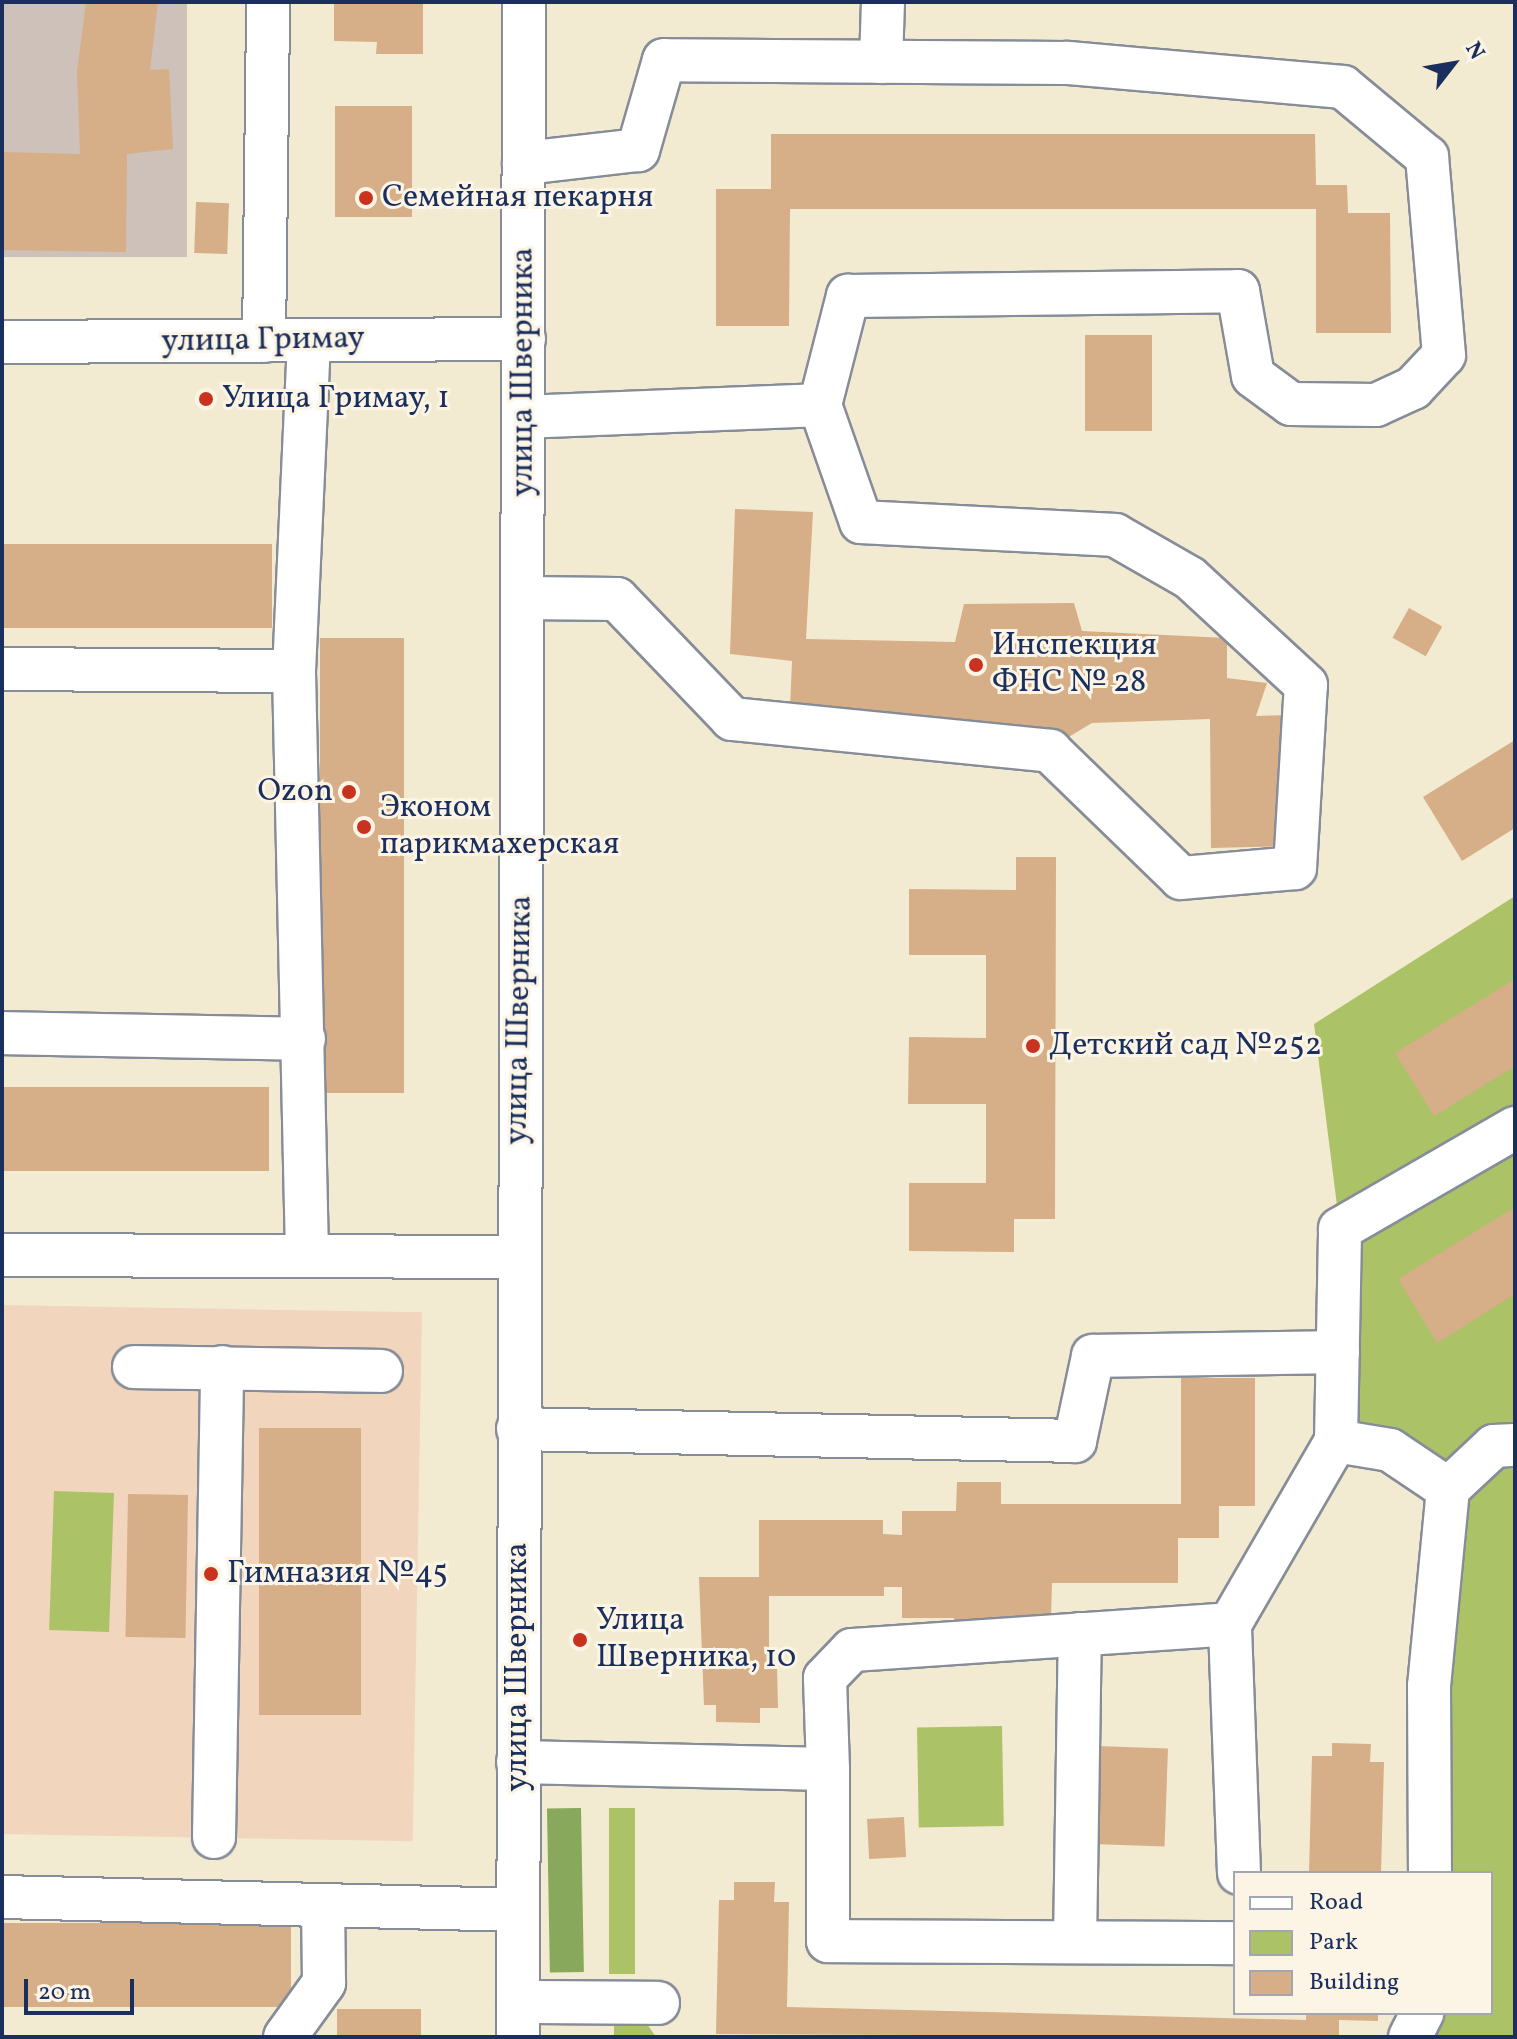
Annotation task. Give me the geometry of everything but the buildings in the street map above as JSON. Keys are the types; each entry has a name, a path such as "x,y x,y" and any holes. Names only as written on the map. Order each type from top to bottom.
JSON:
{"street":[{"path":"264,341 268,2"},
{"name":"улица Шверника","path":"518,2020 524,2"},
{"path":"881,62 883,2"},
{"path":"524,163 638,150 664,60 1066,63 1343,87 1427,157 1444,355 1413,388 1376,405 1291,404 1253,376 1238,291 848,296 820,405 861,522 1115,535 1190,578 1306,685 1295,868 1181,878 1050,751 732,719 617,599 524,598"},
{"name":"улица Гримау","path":"2,342 524,339"},
{"path":"307,1254 294,671 309,341"},
{"path":"524,417 820,405"},
{"path":"2,669 294,671"},
{"path":"2,1033 304,1039"},
{"path":"1239,1871 1230,1624 1336,1441 1340,1229 1515,1128"},
{"path":"2,1255 518,1257"},
{"path":"518,1429 1075,1441 1093,1356 1338,1352"},
{"path":"134,1367 381,1371"},
{"path":"214,1837 222,1367"},
{"path":"1336,1441 1390,1450 1448,1489"},
{"path":"1430,1871 1429,1686 1448,1489 1494,1446 1515,1445"},
{"path":"1230,1624 852,1650 825,1678 828,1941 1233,1943"},
{"path":"1075,1942 1080,1634"},
{"path":"518,1762 828,1769"},
{"path":"2,1897 518,1910"},
{"path":"285,2037 324,1983 323,1905"},
{"path":"518,2020 658,2003"},
{"path":"1410,2037 1421,2015"},
{"path":"1432,2015 1432,2037"}],"shaded area":[{"path":"2,2 187,2 187,257 2,257"},
{"name":"Гимназия №45","path":"2,1305 422,1312 413,1841 2,1834"}],"green space":[{"path":"1515,896 1515,2037 1432,2037 1432,2015 1493,2015 1493,1871 1430,1871 1448,1490 1336,1441 1340,1229 1314,1024"},
{"path":"54,1491 114,1493 109,1632 49,1630"},
{"path":"1002,1726 1004,1826 919,1827 917,1727"},
{"path":"581,1808 584,1972 550,1973 547,1809"},
{"path":"609,1808 635,1808 635,1974 609,1974"},
{"path":"614,2019 645,2021 656,2037 614,2037"}],"place":[{"name":"Семейная пекарня","path":"366,198"},
{"name":"Улица Гримау, 1","path":"206,399"},
{"name":"Инспекция ФНС № 28","path":"976,665"},
{"name":"Ozon","path":"349,792"},
{"name":"Эконом парикмахерская","path":"364,827"},
{"name":"Детский сад №252","path":"1033,1046"},
{"name":"Гимназия №45","path":"211,1574"},
{"name":"Улица Шверника, 10","path":"580,1640"}]}
